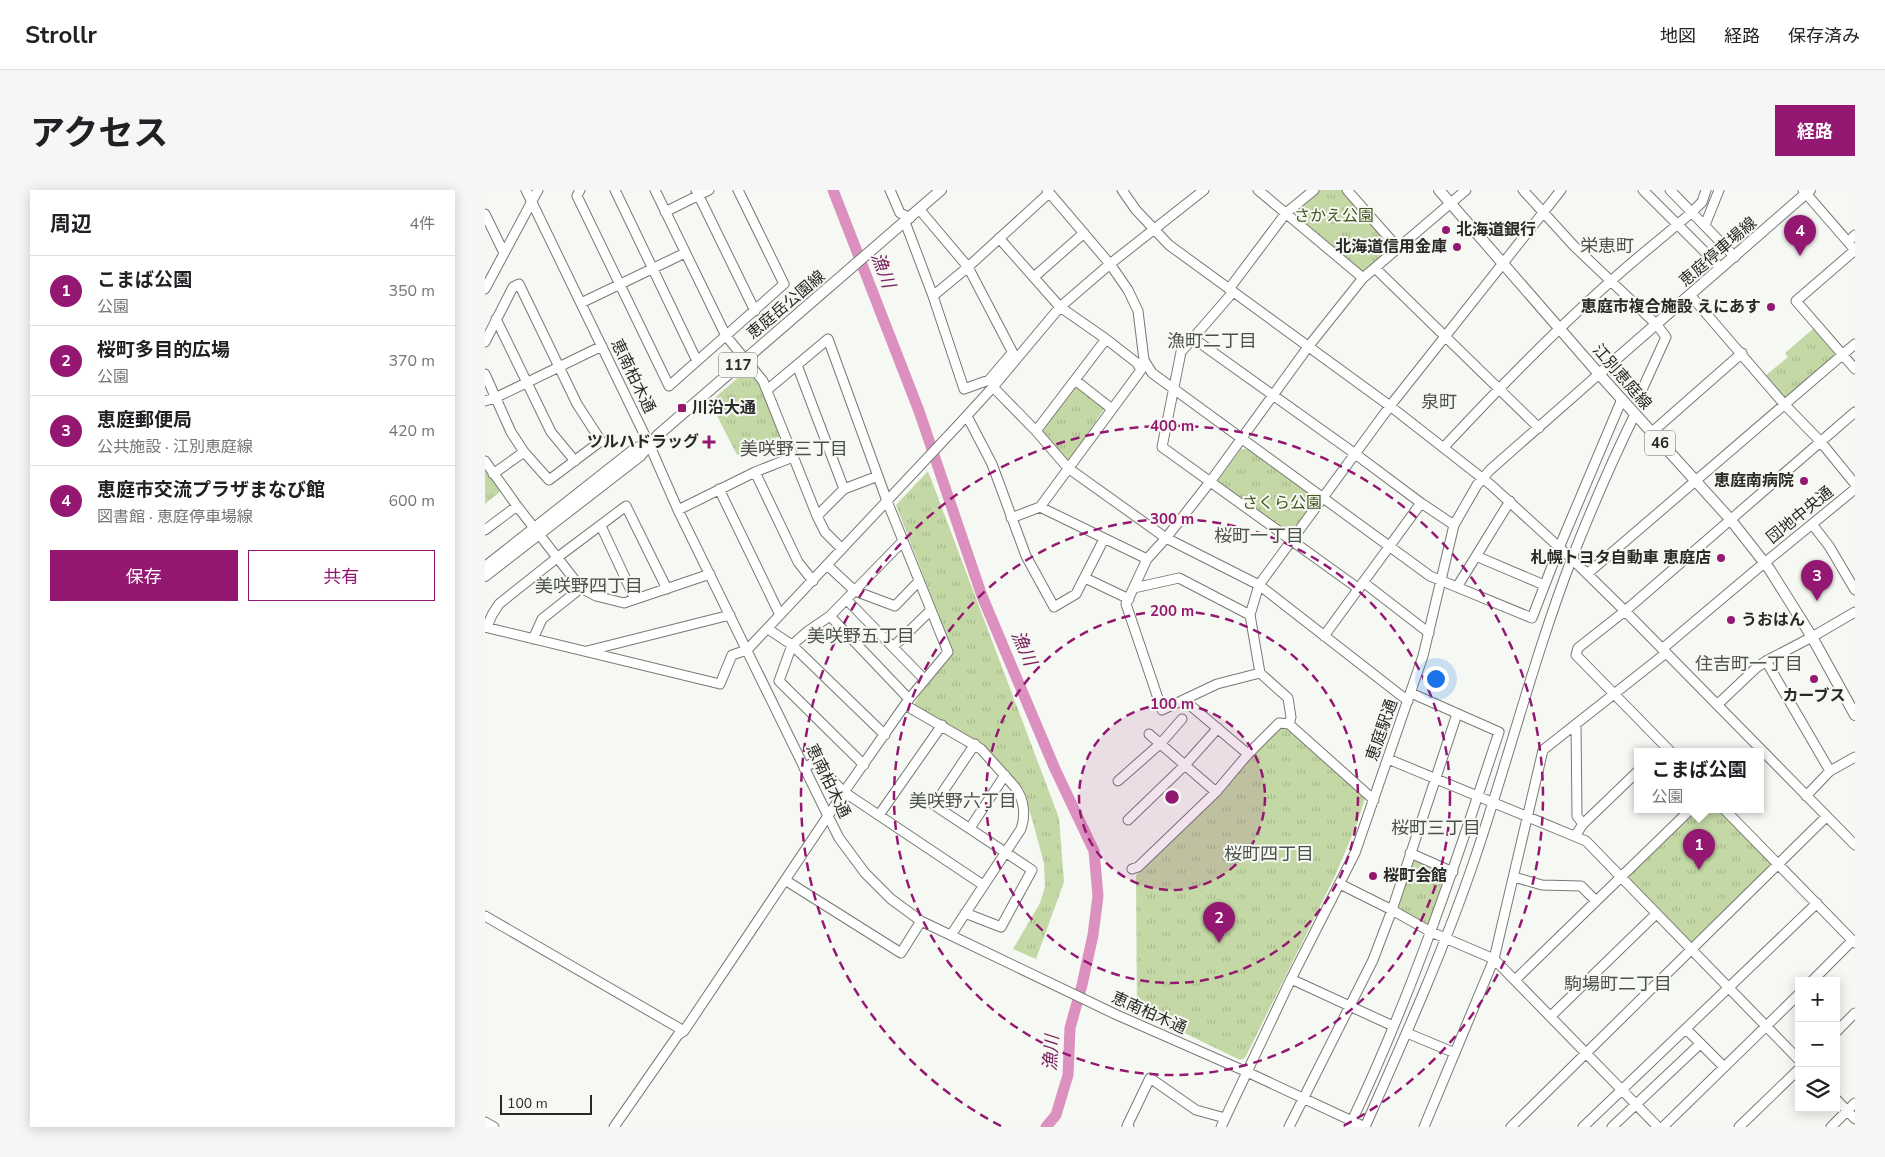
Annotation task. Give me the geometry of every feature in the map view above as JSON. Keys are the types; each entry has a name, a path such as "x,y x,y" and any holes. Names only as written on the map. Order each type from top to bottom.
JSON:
{"main road":[{"name":"恵庭岳公園線","path":"485,576 537,530 637,448 649,444 941,190"},
{"name":"江別恵庭線","path":"1439,190 1651,433 1730,520 1765,563 1812,637 1855,715"},
{"name":"恵庭停車場線","path":"1599,374 1691,296 1807,191"},
{"name":"恵庭岳公園線","path":"485,567 537,530"}],"street":[{"name":"恵南柏木通","path":"526,190 649,444 678,510 804,768 839,838 865,873 891,900 921,921 1117,1016 1247,1072 1303,1098 1350,1124 1365,1127"},
{"path":"485,289 538,190"},
{"path":"580,190 577,196 669,386 783,284 738,190"},
{"path":"615,190 697,360"},
{"path":"655,190 726,336 763,381 817,516 825,532 842,549"},
{"path":"665,212 697,193 709,190"},
{"path":"891,190 900,212 908,220 964,389 989,380 1015,356 1060,307 1110,264 1204,190"},
{"path":"1122,190 1136,210 1169,246 1444,447 1510,501 1625,611 1717,706 1752,748"},
{"path":"1258,190 1363,278"},
{"path":"1314,190 1286,213 1231,290 1181,352 1162,447 1291,539 1429,633"},
{"path":"1347,190 1399,248"},
{"path":"1260,673 1217,684 1162,710 1127,604 1129,598 1147,559 1210,482 1307,347 1363,278 1466,190"},
{"path":"1523,190 1574,246 1657,325 1667,337 1641,392"},
{"path":"1289,724 1291,717 1288,698 1260,673 1250,615 1259,584 1389,406 1504,264 1561,190"},
{"path":"1643,190 1721,268"},
{"path":"1670,190 1735,257"},
{"path":"1444,447 1499,388 1560,328 1611,280 1692,212 1702,202 1706,190"},
{"path":"1705,224 1719,190"},
{"path":"933,296 968,267 1048,191 1110,264 1128,290 1138,311 1141,346 1147,367 1173,390 1430,576 1532,618 1559,548 1622,400"},
{"path":"1807,191 1855,250 1796,300 1855,369"},
{"path":"697,193 755,310"},
{"path":"919,209 968,267 1015,356"},
{"path":"485,214 504,253"},
{"path":"1034,277 1084,233"},
{"path":"1847,242 1855,235"},
{"path":"999,238 1060,307 1106,338 1137,363 1141,370 1040,507 1011,518"},
{"path":"581,303 685,252"},
{"path":"1375,268 1539,428"},
{"path":"485,342 513,287 519,284 577,404 601,441 549,480 524,452 511,432 485,374"},
{"path":"1691,296 1784,404 1820,441 1855,484"},
{"path":"496,319 551,432 575,461"},
{"path":"1037,431 1106,338"},
{"path":"1193,338 1354,453 1421,504 1454,525"},
{"path":"614,1127 677,1035 684,1031 844,792 907,702 924,678 948,652 887,501 829,339 767,390"},
{"path":"1587,574 1855,344"},
{"path":"485,402 602,346"},
{"path":"1651,433 1742,354"},
{"path":"667,588 627,506 499,604 486,627 720,684 732,655 747,650 768,629 993,387 1015,356"},
{"path":"797,366 844,489"},
{"name":"恵庭駅通","path":"1221,1127 1291,979 1355,853 1429,633 1454,525 1483,478 1599,374"},
{"path":"1075,380 1112,409"},
{"path":"993,387 1037,431 1068,468 1166,538 1259,584 1324,636 1409,697 1457,714 1499,732 1453,872 1418,969 1350,1124"},
{"path":"1663,748 1576,655 1578,648 1625,611 1855,412"},
{"path":"1365,1127 1446,939 1572,559 1613,460 1635,414"},
{"path":"964,419 992,464 1026,556 1054,607 1076,594 1104,538"},
{"path":"493,474 524,452"},
{"path":"678,510 755,472 793,457"},
{"path":"485,461 517,506 581,588 614,602 624,603 710,574"},
{"path":"755,472 798,562 813,581"},
{"path":"817,516 844,489 878,476"},
{"path":"719,489 780,615"},
{"name":"団地中央通","path":"1424,1127 1494,959 1543,750 1614,695 1765,563 1855,490"},
{"path":"1457,587 1510,501"},
{"path":"1324,636 1421,504"},
{"path":"485,530 517,506"},
{"path":"1040,507 1147,559"},
{"path":"1812,524 1829,546 1855,590"},
{"path":"601,526 635,599"},
{"path":"864,765 779,681 792,645 807,630 830,616 903,541"},
{"path":"1476,556 1544,586"},
{"path":"827,565 855,591 895,606 919,581"},
{"path":"1085,578 1129,598"},
{"path":"1134,588 1179,578 1250,615"},
{"path":"533,639 542,619 581,588"},
{"path":"847,600 924,678"},
{"path":"893,647 931,610"},
{"path":"1717,706 1756,668 1766,661 1855,612"},
{"path":"584,652 730,615"},
{"path":"830,616 907,702 975,744 1020,793 1023,814 1021,829 951,935"},
{"path":"768,629 792,645 885,735"},
{"path":"1766,661 1829,771"},
{"path":"1191,706 1248,754"},
{"path":"1289,1127 1373,960 1392,910 1457,714"},
{"path":"1119,781 1161,743 1182,719"},
{"path":"1132,869 1138,867 1216,792 1248,754 1279,723 1289,724 1373,800"},
{"path":"879,815 942,725"},
{"path":"1575,725 1577,816 1583,824"},
{"path":"1128,820 1185,765 1218,728"},
{"path":"1149,734 1216,792"},
{"path":"965,913 1001,927 1031,870 934,804 975,744"},
{"path":"1806,796 1829,771 1855,756"},
{"path":"1388,759 1586,842 1795,1056"},
{"path":"1764,759 1806,796 1855,846"},
{"path":"804,768 814,762 844,792 983,885"},
{"path":"970,828 1005,775"},
{"path":"1575,836 1583,824 1634,775"},
{"path":"1515,980 1687,813"},
{"path":"1729,813 1854,941 1816,977"},
{"path":"1511,1127 1826,817"},
{"path":"1411,853 1453,872"},
{"path":"1514,877 1542,885 1581,886 1596,901"},
{"path":"785,880 901,953 921,921"},
{"path":"1340,884 1431,932 1494,959 1658,1127"},
{"path":"1583,1127 1817,903"},
{"path":"1551,1016 1656,914"},
{"path":"485,916 684,1031"},
{"path":"1291,979 1393,1026"},
{"path":"1663,1127 1795,998"},
{"path":"1840,1028 1855,1013"},
{"path":"1686,1029 1724,1067"},
{"path":"1407,1033 1455,1053"},
{"path":"1613,1127 1700,1044"},
{"path":"1739,1127 1795,1073"},
{"path":"1129,1127 1127,1126 1150,1078 1195,1110 1225,1118"},
{"path":"1840,1103 1855,1118"},
{"path":"1831,1127 1855,1103"},
{"path":"485,1122 494,1127"}],"green space":[{"name":"さかえ公園","path":"1319,190 1344,190 1392,245 1392,249 1362,274 1292,212"},
{"path":"1814,328 1837,354 1785,397 1765,376 1788,357 1785,353"},
{"path":"749,368 757,375 781,436 737,455 710,402"},
{"path":"1072,388 1077,388 1104,409 1070,460 1066,459 1043,431"},
{"name":"さくら公園","path":"1241,449 1247,449 1317,498 1290,537 1216,483"},
{"path":"485,466 501,491 485,504"},
{"path":"928,471 1059,818 1064,882 1036,959 1013,949 1040,903 1045,887 1044,863 1024,790 984,745 914,705 925,684 953,652 896,505"},
{"path":"1280,727 1287,728 1365,798 1357,824 1335,876 1245,1058 1240,1060 1137,1010 1136,875 1220,794 1249,756"},
{"path":"1691,813 1724,813 1772,861 1772,865 1692,942 1689,942 1627,880 1626,875"},
{"path":"1414,857 1449,873 1431,926 1397,910 1396,907"}],"waterway":[{"name":"漁川","path":"833,190 919,411 982,596 1055,769 1094,851 1098,896 1093,935 1070,1028 1068,1075 1056,1115 1046,1127"}],"place":[{"name":"北海道銀行","path":"1446,230"},
{"name":"北海道信用金庫","path":"1457,247"},
{"name":"恵庭市交流プラザまなび館","path":"1800,256"},
{"name":"恵庭市複合施設 えにあす","path":"1771,307"},
{"name":"川沿大通","path":"682,408"},
{"name":"ツルハドラッグ","path":"709,442"},
{"name":"恵庭南病院","path":"1804,481"},
{"name":"札幌トヨタ自動車 恵庭店","path":"1721,558"},
{"name":"恵庭郵便局","path":"1817,601"},
{"name":"うおはん","path":"1731,620"},
{"name":"カーブス","path":"1814,679"},
{"name":"こまば公園","path":"1699,870"},
{"name":"桜町会館","path":"1373,876"},
{"name":"桜町多目的広場","path":"1219,943"}],"district":[{"name":"栄恵町","path":"1607,246"},
{"name":"漁町二丁目","path":"1212,341"},
{"name":"泉町","path":"1439,402"},
{"name":"美咲野三丁目","path":"794,449"},
{"name":"桜町一丁目","path":"1259,536"},
{"name":"美咲野四丁目","path":"589,586"},
{"name":"美咲野五丁目","path":"861,636"},
{"name":"住吉町一丁目","path":"1749,664"},
{"name":"美咲野六丁目","path":"963,801"},
{"name":"桜町三丁目","path":"1436,828"},
{"name":"桜町四丁目","path":"1269,854"},
{"name":"駒場町二丁目","path":"1618,984"}]}
